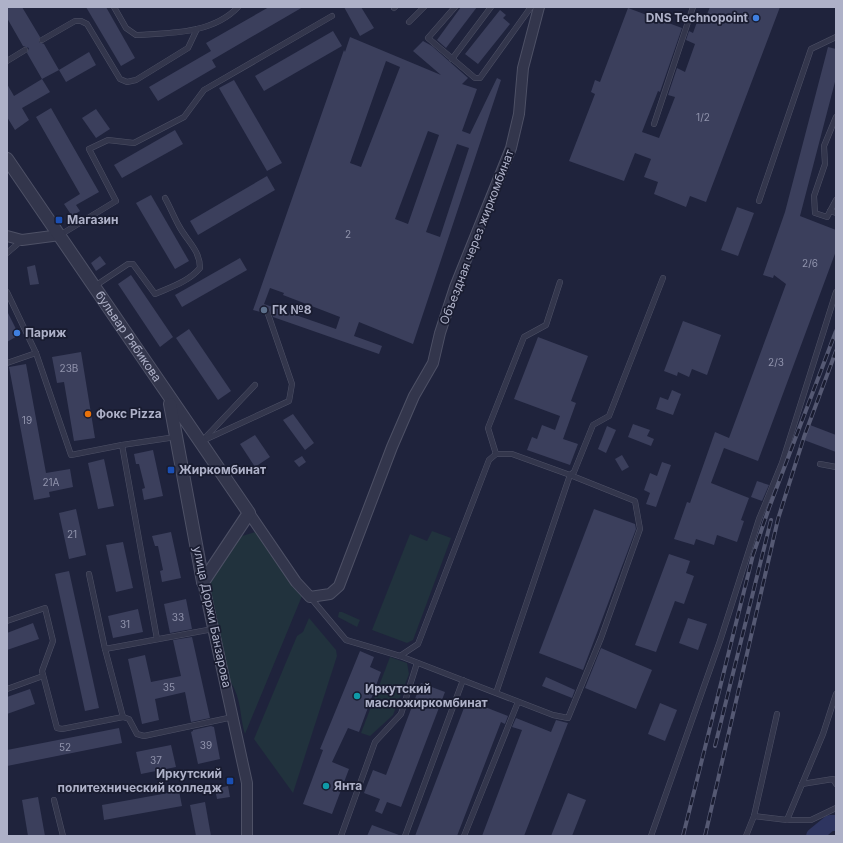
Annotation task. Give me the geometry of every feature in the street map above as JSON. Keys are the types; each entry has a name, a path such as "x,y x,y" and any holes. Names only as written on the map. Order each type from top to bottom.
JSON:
{"street":[{"name":"Объездная через жиркомбинат","path":"310,597 330,594 339,586 392,447 414,396 433,363 440,333 455,287 511,148 519,114 523,68 539,7"},
{"name":"бульвар Рябикова","path":"7,159 60,235 169,399 296,582 310,597"},
{"path":"7,236 22,240 60,235"},
{"name":"улица Доржи Банзарова","path":"169,399 203,582 247,783 247,836"},
{"path":"203,582 249,513"}],"lane":[{"path":"114,7 126,28 136,35 197,29 228,18 238,7"},
{"path":"409,22 424,7"},
{"path":"455,7 428,38 471,76 480,78 531,7"},
{"path":"452,59 491,7"},
{"path":"654,124 693,7"},
{"path":"60,235 116,201 88,150 108,140 134,143 184,117 204,90 332,16"},
{"path":"42,40 75,21 86,24 120,79 128,82 136,80 188,48 197,29"},
{"path":"759,201 811,49 836,37"},
{"path":"7,61 25,50"},
{"path":"836,117 824,146 825,164 814,196 815,213 826,217 836,200"},
{"path":"94,286 128,264 133,264 155,294 184,282 194,276 200,268 200,259 194,247 180,228 165,198"},
{"path":"830,211 836,213"},
{"path":"7,253 22,240"},
{"path":"496,693 570,475 574,472 593,425 609,416 663,278"},
{"path":"496,454 488,428 524,337 546,325 560,282"},
{"path":"7,292 36,353 71,455 169,438"},
{"path":"651,836 720,641 760,519 782,463 836,292"},
{"path":"200,443 289,401 292,384 267,311"},
{"path":"7,364 36,353"},
{"path":"200,443 255,384"},
{"path":"122,446 158,639"},
{"path":"310,597 346,640 400,656 553,715 568,718 601,638 640,528 635,501 512,454 496,454 490,460 418,644 400,656"},
{"path":"820,464 836,466"},
{"path":"89,574 105,649 123,716"},
{"path":"7,621 45,608 53,641 42,671 57,728 62,729 123,716 129,719 137,734 144,736 233,717"},
{"path":"105,649 213,629"},
{"path":"342,836 374,742 401,714 416,663"},
{"path":"7,689 43,676"},
{"path":"405,836 463,680"},
{"path":"787,820 823,734 836,694"},
{"path":"464,836 518,702"},
{"path":"746,836 754,816 777,714"},
{"path":"802,784 833,779 836,784"},
{"path":"54,800 63,836"},
{"path":"754,816 787,820 811,820 836,808"}],"shaded area":[{"path":"258,531 302,596 245,734 237,694 230,681 207,584 239,537"},
{"path":"432,531 451,538 413,640 407,643 372,630 410,534 427,541"},
{"path":"339,612 360,620 357,627 338,617"},
{"path":"309,618 336,650 337,656 293,793 254,739 297,636 303,632"},
{"path":"390,657 407,663 409,674 393,715 370,736 361,733"}],"building":[{"path":"7,7 22,7 40,37 39,42 44,44 59,70 42,79 27,53 29,48 23,46 7,18"},
{"path":"86,7 106,7 135,58 121,66"},
{"path":"269,7 303,7 212,60 216,67 158,101 149,87 211,51 206,43"},
{"path":"344,7 361,7 374,28 360,36"},
{"path":"461,7 477,7 446,48 437,40"},
{"path":"710,7 780,7 706,202 690,196 686,207 654,194 658,182 644,177 651,159 635,153 624,181 569,161 595,94 591,92 595,80 600,82 628,8 682,28 660,92 658,91 642,132 659,138 675,97 668,95 677,68 685,72 695,44 686,40 689,31 693,33 697,22 703,24"},
{"path":"500,10 506,15 503,18 510,24 478,64 465,54"},
{"path":"333,31 342,46 264,91 255,76"},
{"path":"350,37 441,75 413,51 423,41 432,46 468,78 462,84 477,89 462,131 470,134 497,78 501,80 413,344 359,322 354,336 382,346 379,354 273,317 268,307 264,309 264,313 253,310 344,50 345,52","holes":["386,61 400,67 361,167 350,163","428,131 439,135 408,224 395,219","457,144 469,148 440,237 426,232","270,288 284,293 283,295 340,317 336,329 264,304"]},
{"path":"828,47 836,49 836,78 800,216 836,230 836,251 758,461 724,448 711,483 749,498 741,520 744,521 737,542 717,535 714,545 696,539 694,545 674,539 687,502 690,503 715,432 729,438 786,284 774,275 773,278 763,275 785,212"},
{"path":"89,52 96,65 66,82 59,70"},
{"path":"42,79 50,92 22,108 29,120 15,130 7,117 7,84 14,96"},
{"path":"234,80 282,163 267,171 219,88"},
{"path":"51,108 99,192 76,205 80,211 72,216 64,204 80,194 36,117"},
{"path":"96,109 110,129 96,138 82,118"},
{"path":"175,130 183,144 122,178 114,165"},
{"path":"267,176 275,190 198,235 190,221"},
{"path":"151,195 189,261 175,269 136,203"},
{"path":"737,207 754,213 738,256 721,250"},
{"path":"100,256 106,264 96,271 91,263"},
{"path":"240,258 247,270 182,307 175,295"},
{"path":"35,265 39,284 30,285 27,267"},
{"path":"131,275 173,337 160,347 118,284"},
{"path":"7,311 19,335 7,342"},
{"path":"683,321 721,335 707,375 692,369 689,377 678,372 677,376 664,371"},
{"path":"189,329 231,391 218,400 176,338"},
{"path":"538,337 588,356 571,401 576,403 563,439 578,444 570,465 527,450 532,437 537,439 542,425 555,430 560,416 514,399"},
{"path":"81,352 95,438 74,441 64,382 57,383 52,357"},
{"path":"26,364 46,473 70,469 73,487 49,492 50,497 34,500 9,367"},
{"path":"672,390 681,394 673,415 656,409 660,397 668,400"},
{"path":"293,414 314,443 305,450 283,420"},
{"path":"633,424 650,430 647,436 654,439 651,446 628,437"},
{"path":"810,425 836,435 836,452 804,440"},
{"path":"607,426 616,430 606,453 598,449"},
{"path":"255,435 270,457 255,467 240,444"},
{"path":"153,450 163,496 144,500 142,489 145,488 139,464 136,464 134,454"},
{"path":"622,455 629,467 622,471 615,459"},
{"path":"302,456 306,462 299,467 294,461"},
{"path":"104,459 114,506 98,509 88,463"},
{"path":"662,462 671,465 656,507 646,504 650,493 644,490 650,473 657,476"},
{"path":"757,481 769,485 762,501 751,497"},
{"path":"76,509 86,555 69,559 59,513"},
{"path":"594,509 635,524 636,529 583,670 539,653"},
{"path":"171,532 181,578 162,582 160,571 163,570 158,546 155,546 152,536"},
{"path":"123,542 133,588 116,592 106,545"},
{"path":"669,554 690,561 686,573 694,576 684,604 675,601 656,652 635,645"},
{"path":"69,571 99,708 85,711 55,574"},
{"path":"186,599 192,629 170,633 164,604"},
{"path":"138,609 143,632 113,638 108,616"},
{"path":"688,618 707,624 698,650 679,643"},
{"path":"33,623 39,639 7,650 7,633"},
{"path":"192,637 210,718 191,722 185,692 155,699 159,720 142,724 128,659 145,655 151,682 181,676 173,640"},
{"path":"601,648 652,670 636,709 585,688"},
{"path":"360,651 374,657 370,667 381,672 359,732 348,728 332,762 349,769 332,814 303,804 323,750 320,749"},
{"path":"546,677 575,690 572,698 542,686"},
{"path":"421,683 445,692 401,807 387,802 382,814 375,811 380,799 364,793 373,770 386,775"},
{"path":"30,689 35,704 7,714 7,697"},
{"path":"467,700 508,716 505,724 501,722 457,836 415,836"},
{"path":"660,703 677,710 665,741 648,734"},
{"path":"516,718 551,732 556,720 568,723 524,836 482,836 522,730 512,727"},
{"path":"211,726 214,727 220,759 198,764 191,732 193,730"},
{"path":"119,728 122,743 7,766 7,750"},
{"path":"171,745 176,767 141,774 136,752"},
{"path":"228,786 230,797 217,799 215,789"},
{"path":"179,791 182,806 104,820 102,805"},
{"path":"568,793 586,800 572,836 551,836"},
{"path":"38,797 45,836 28,836 22,800"},
{"path":"205,802 211,836 196,836 190,805"},
{"path":"372,825 399,835 399,836 367,836"}],"waterway":[{"path":"814,836 830,823 836,823"}],"railway":[{"path":"683,836 753,555 769,508 836,331"},
{"path":"705,836 778,519 804,437 836,351"},
{"path":"715,746 771,520"}],"place":[{"name":"DNS Technopoint","path":"756,18"},
{"name":"Магазин","path":"59,220"},
{"name":"ГК №8","path":"264,310"},
{"name":"Париж","path":"17,333"},
{"name":"Фокс Pizza","path":"88,414"},
{"name":"Жиркомбинат","path":"171,470"},
{"name":"Иркутский масложиркомбинат","path":"357,696"},
{"name":"Иркутский политехнический колледж","path":"230,781"},
{"name":"Янта","path":"326,786"}]}
